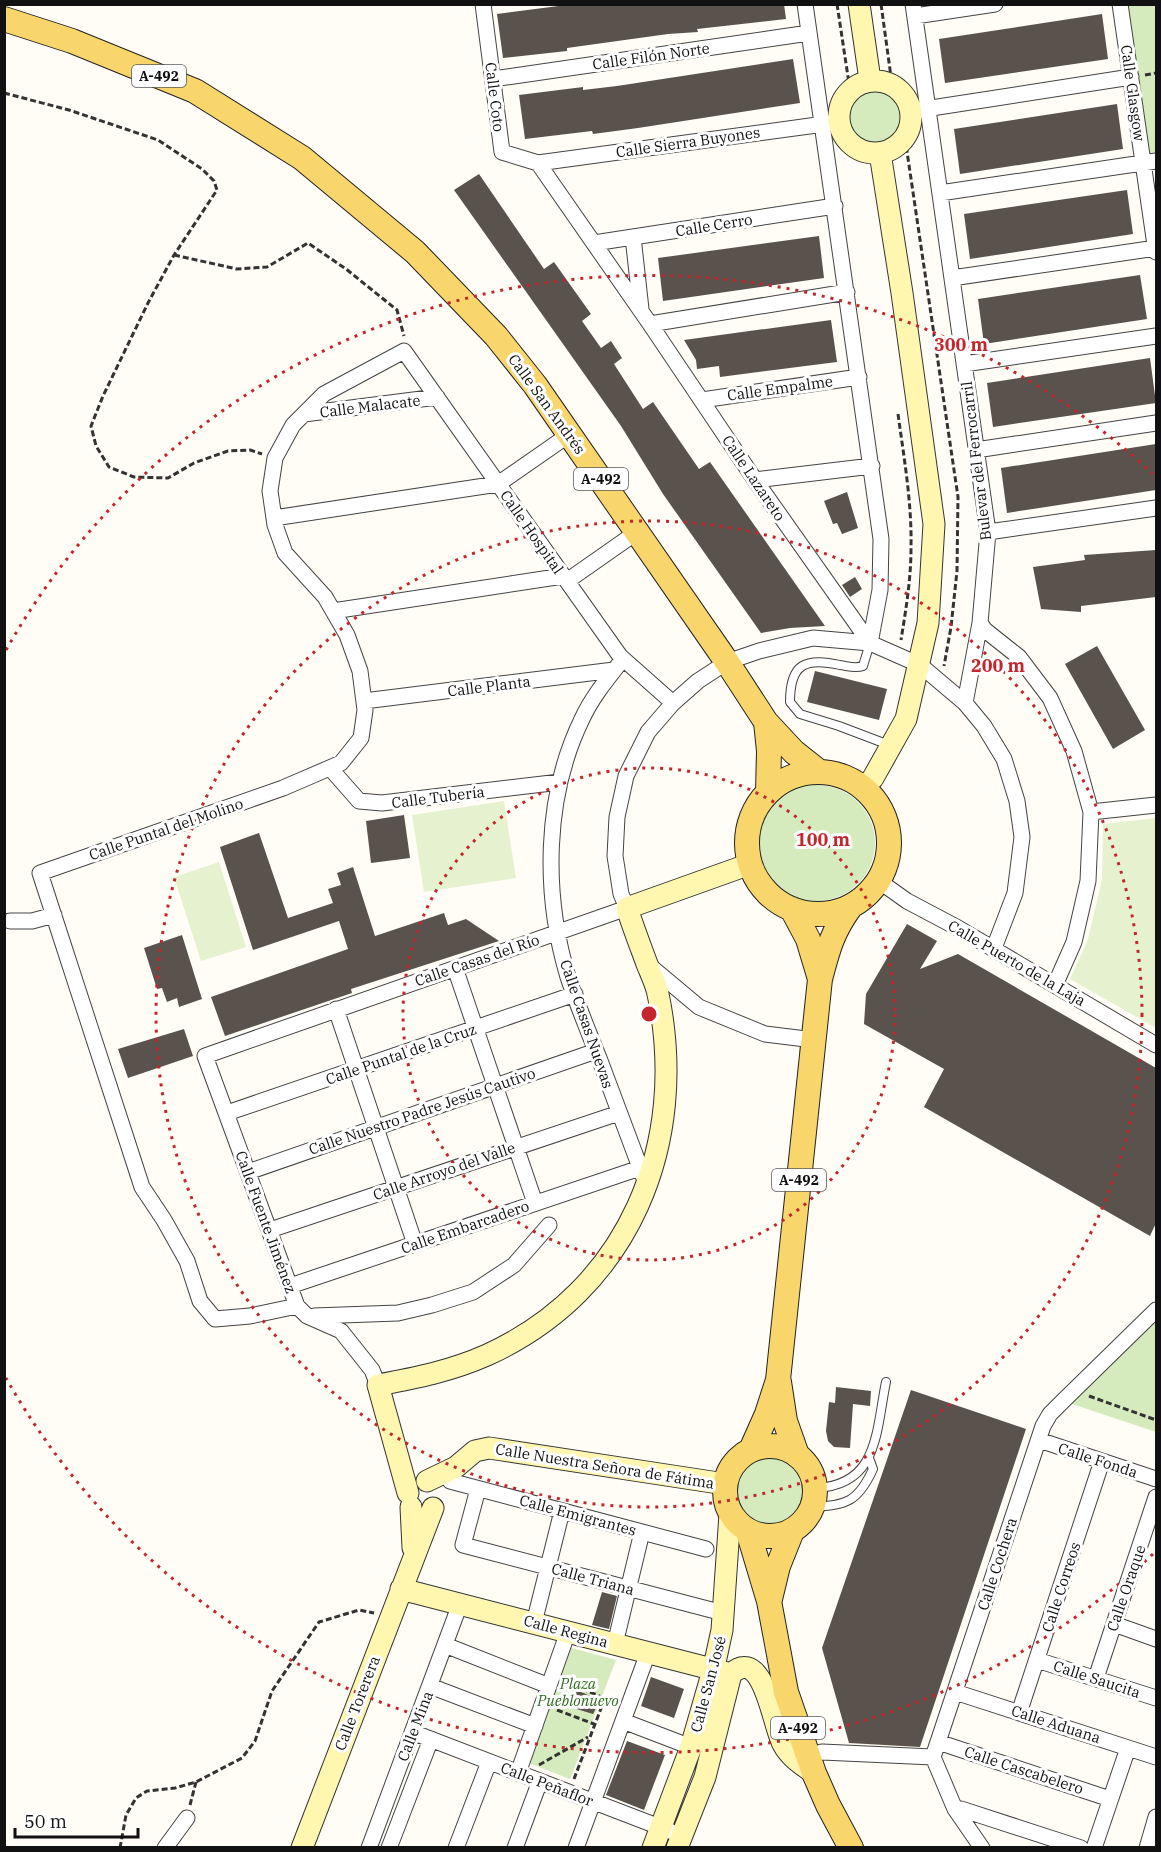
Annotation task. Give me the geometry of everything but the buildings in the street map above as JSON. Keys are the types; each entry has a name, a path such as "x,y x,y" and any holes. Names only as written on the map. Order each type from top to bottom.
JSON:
{"main road":[{"name":"Calle San Andrés","path":"4,19 72,41 195,91 302,158 416,252 496,336 522,369 570,434 766,722 794,752 818,771"},
{"name":"Calle San Andrés","path":"766,722 769,751 768,792"},
{"name":"A-492","path":"818,771 837,774 864,788 883,811 890,834 888,859 879,881 867,896 851,906 832,913 812,914 792,909 774,899 759,883 750,864 746,845 749,825 756,807 768,792 783,781 800,774 818,771"},
{"name":"A-492","path":"725,1484 734,1464 751,1450 778,1380 820,979 837,925 851,906"},
{"name":"A-492","path":"792,909 808,939 820,979"},
{"name":"A-492","path":"769,1601 778,1566 792,1531 804,1520 814,1497 810,1469 797,1455 785,1422 778,1380"},
{"path":"751,1450 774,1446 797,1455"},
{"path":"725,1484 726,1504 730,1514"},
{"name":"A-492","path":"730,1514 748,1531 769,1601 786,1692 810,1764 828,1805 851,1848"},
{"path":"748,1531 763,1536 778,1536 792,1531"}],"street":[{"name":"Calle Coto","path":"483,4 502,152 538,163"},
{"path":"805,4 809,33 831,123 834,206 881,539 880,590 870,643"},
{"path":"859,4 870,80"},
{"path":"914,10 995,4"},
{"name":"Calle Glasgow","path":"1120,4 1131,77 1150,162 1156,250"},
{"name":"Bulevar del Ferrocarril","path":"914,10 920,110 940,193 988,532 980,623 964,703"},
{"name":"Calle Filón Norte","path":"493,79 809,33"},
{"path":"831,123 850,90 870,80 882,80 892,84 920,110 1131,77"},
{"path":"831,123 842,131 854,147 863,151 880,153 890,150 905,138 920,110"},
{"name":"Calle Sierra Buyones","path":"538,163 831,123"},
{"path":"864,788 873,778 906,719 928,623 934,524 880,153"},
{"path":"940,193 1150,162"},
{"name":"Calle Lazareto","path":"538,163 755,480 870,643"},
{"name":"Calle Cerro","path":"594,243 834,206"},
{"name":"Calle Lazareto","path":"633,237 645,317"},
{"path":"952,278 1156,250"},
{"path":"645,317 847,292"},
{"path":"964,364 1156,336"},
{"name":"Calle Hospital","path":"404,351 565,579 619,665 673,703"},
{"name":"Calle Puntal del Molino","path":"302,1311 215,1319 200,1301 187,1261 142,1187 40,873 284,788 341,763 362,738 364,701 360,671 347,635 325,597 285,553 274,518 270,491 275,458 293,425 324,394 404,351"},
{"name":"Calle Empalme","path":"702,400 859,377"},
{"name":"Calle Malacate","path":"304,414 437,397"},
{"path":"976,450 1156,423"},
{"path":"274,518 498,484 570,434"},
{"path":"755,480 872,466"},
{"path":"988,532 1156,508"},
{"path":"333,611 565,579 637,532"},
{"path":"980,623 985,630 1019,657 1050,698 1074,751 1091,812 1088,882 1074,942 1055,985"},
{"path":"378,1385 436,1374 478,1359 542,1322 570,1301 604,1264 629,1225 643,1177 663,1125 667,1076 665,1040 658,992 621,894 615,856 617,817 626,776 648,732 673,703 698,681 727,662 813,638 870,643 898,654 920,665 964,703 984,726 1004,759 1017,801 1022,837 1015,893 994,948"},
{"name":"Calle Planta","path":"364,701 619,665"},
{"name":"Calle Casas Nuevas","path":"619,665 596,694 582,718 569,749 560,782 552,834 552,892 568,977 643,1177"},
{"name":"Calle Tubería","path":"330,768 359,801 382,803 560,782"},
{"path":"1091,812 1156,805"},
{"name":"Calle Casas del Río","path":"205,1056 750,864"},
{"name":"Calle Puerto de la Laja","path":"879,881 907,901 994,948 1156,1045"},
{"path":"10,921 32,921 54,915"},
{"path":"648,964 699,1007 765,1034 814,1040"},
{"path":"455,968 535,1203"},
{"name":"Calle Puntal de la Cruz","path":"227,1113 575,994"},
{"path":"336,1010 416,1244"},
{"name":"Calle Nuestro Padre Jesús Cautivo","path":"248,1172 596,1051"},
{"name":"Calle Fuente Jiménez","path":"205,1056 290,1286 302,1311"},
{"name":"Calle Arroyo del Valle","path":"270,1230 619,1113"},
{"name":"Calle Embarcadero","path":"290,1286 535,1203 643,1177"},
{"path":"302,1311 398,1313 473,1292 514,1265 549,1226"},
{"name":"Calle Cochera","path":"933,1758 1039,1440 1050,1414 1156,1310"},
{"path":"302,1311 341,1331 372,1370 399,1460 431,1489"},
{"name":"Calle Fonda","path":"1039,1440 1156,1479"},
{"name":"Calle Nuestra Señora de Fátima","path":"431,1489 475,1451 489,1448 725,1484"},
{"name":"Calle Correos","path":"1019,1713 1102,1461"},
{"name":"Calle Emigrantes","path":"431,1489 478,1489 706,1549"},
{"name":"Calle Torerera","path":"302,1848 413,1558 431,1489"},
{"name":"Calle Triana","path":"478,1489 463,1545 723,1613"},
{"name":"Calle Oraque","path":"1096,1678 1156,1497"},
{"path":"534,1623 562,1511"},
{"name":"Calle San José","path":"679,1842 705,1777 722,1672 722,1630 730,1514"},
{"path":"615,1644 642,1532"},
{"name":"Calle Regina","path":"401,1589 722,1672 748,1668 754,1671 765,1686 782,1742 792,1757 810,1764"},
{"name":"Calle Mina","path":"369,1848 460,1604"},
{"path":"1114,1624 1156,1639"},
{"path":"520,1774 568,1632"},
{"path":"445,1645 551,1681"},
{"path":"576,1848 648,1653"},
{"name":"Calle Saucita","path":"1037,1660 1156,1698"},
{"name":"Calle San José","path":"653,1848 722,1672"},
{"path":"430,1686 535,1726"},
{"name":"Calle Aduana","path":"955,1692 1156,1757"},
{"path":"626,1715 691,1747"},
{"name":"Calle Peñaflor","path":"412,1732 660,1827 679,1842"},
{"name":"Calle Mina","path":"389,1848 430,1739"},
{"name":"Calle Cascabelero","path":"938,1742 1110,1799"},
{"path":"1094,1848 1128,1748"},
{"path":"810,1764 822,1752 933,1758 955,1809 982,1848"},
{"path":"456,1848 489,1762"},
{"path":"515,1848 540,1781"},
{"path":"955,1809 1081,1848"},
{"path":"165,1848 187,1818"},
{"path":"1147,1848 1156,1822"}],"lane":[{"path":"870,643 863,666 857,668 822,661 802,664 795,671 791,680 789,702 800,714 891,746"},
{"path":"814,1497 850,1479 869,1458 875,1447 886,1382"},
{"path":"814,1497 834,1505 855,1498 873,1469 869,1458"}],"path":[{"path":"837,4 850,90"},
{"path":"881,4 892,84"},
{"path":"4,93 69,110 158,140 202,169 214,181 217,190 174,255 103,396 92,426 96,446 109,467 134,477 168,478 194,463 228,451 250,450 275,458"},
{"path":"905,138 958,497 957,571 951,627 941,683"},
{"path":"174,255 237,268 267,267 308,243 346,268 397,310 404,334 404,351"},
{"path":"898,410 910,508 911,547 909,588 898,654"},
{"path":"1073,1391 1156,1420"},
{"path":"120,1848 126,1815 136,1798 147,1791 175,1788 196,1782 242,1758 255,1741 272,1691 319,1622 359,1610 391,1615"},
{"path":"551,1681 605,1698 626,1715"},
{"path":"569,1792 605,1698"},
{"path":"542,1704 594,1724"},
{"path":"520,1774 589,1736"},
{"path":"187,1818 196,1782"}],"green space":[{"path":"1120,5 1156,5 1156,161 1143,163"},
{"path":"875,85 893,91 901,99 907,117 901,135 893,143 875,149 857,143 849,135 843,117 849,99 857,91"},
{"path":"817,785 839,790 858,802 870,821 875,843 870,865 858,884 839,896 817,901 795,896 776,884 764,865 759,843 764,821 776,802 795,790"},
{"path":"504,801 516,878 424,892 412,815"},
{"path":"1156,818 1156,1028 1070,979 1088,939 1102,880 1103,824"},
{"path":"219,862 246,947 201,961 174,877"},
{"path":"1156,1310 1156,1432 1063,1401"},
{"path":"769,1456 782,1459 794,1466 801,1478 804,1491 801,1504 794,1516 782,1523 769,1526 756,1523 744,1516 737,1504 734,1491 737,1478 744,1466 756,1459"},
{"name":"Plaza Pueblonuevo","path":"568,1647 616,1660 570,1779 526,1762"}]}
